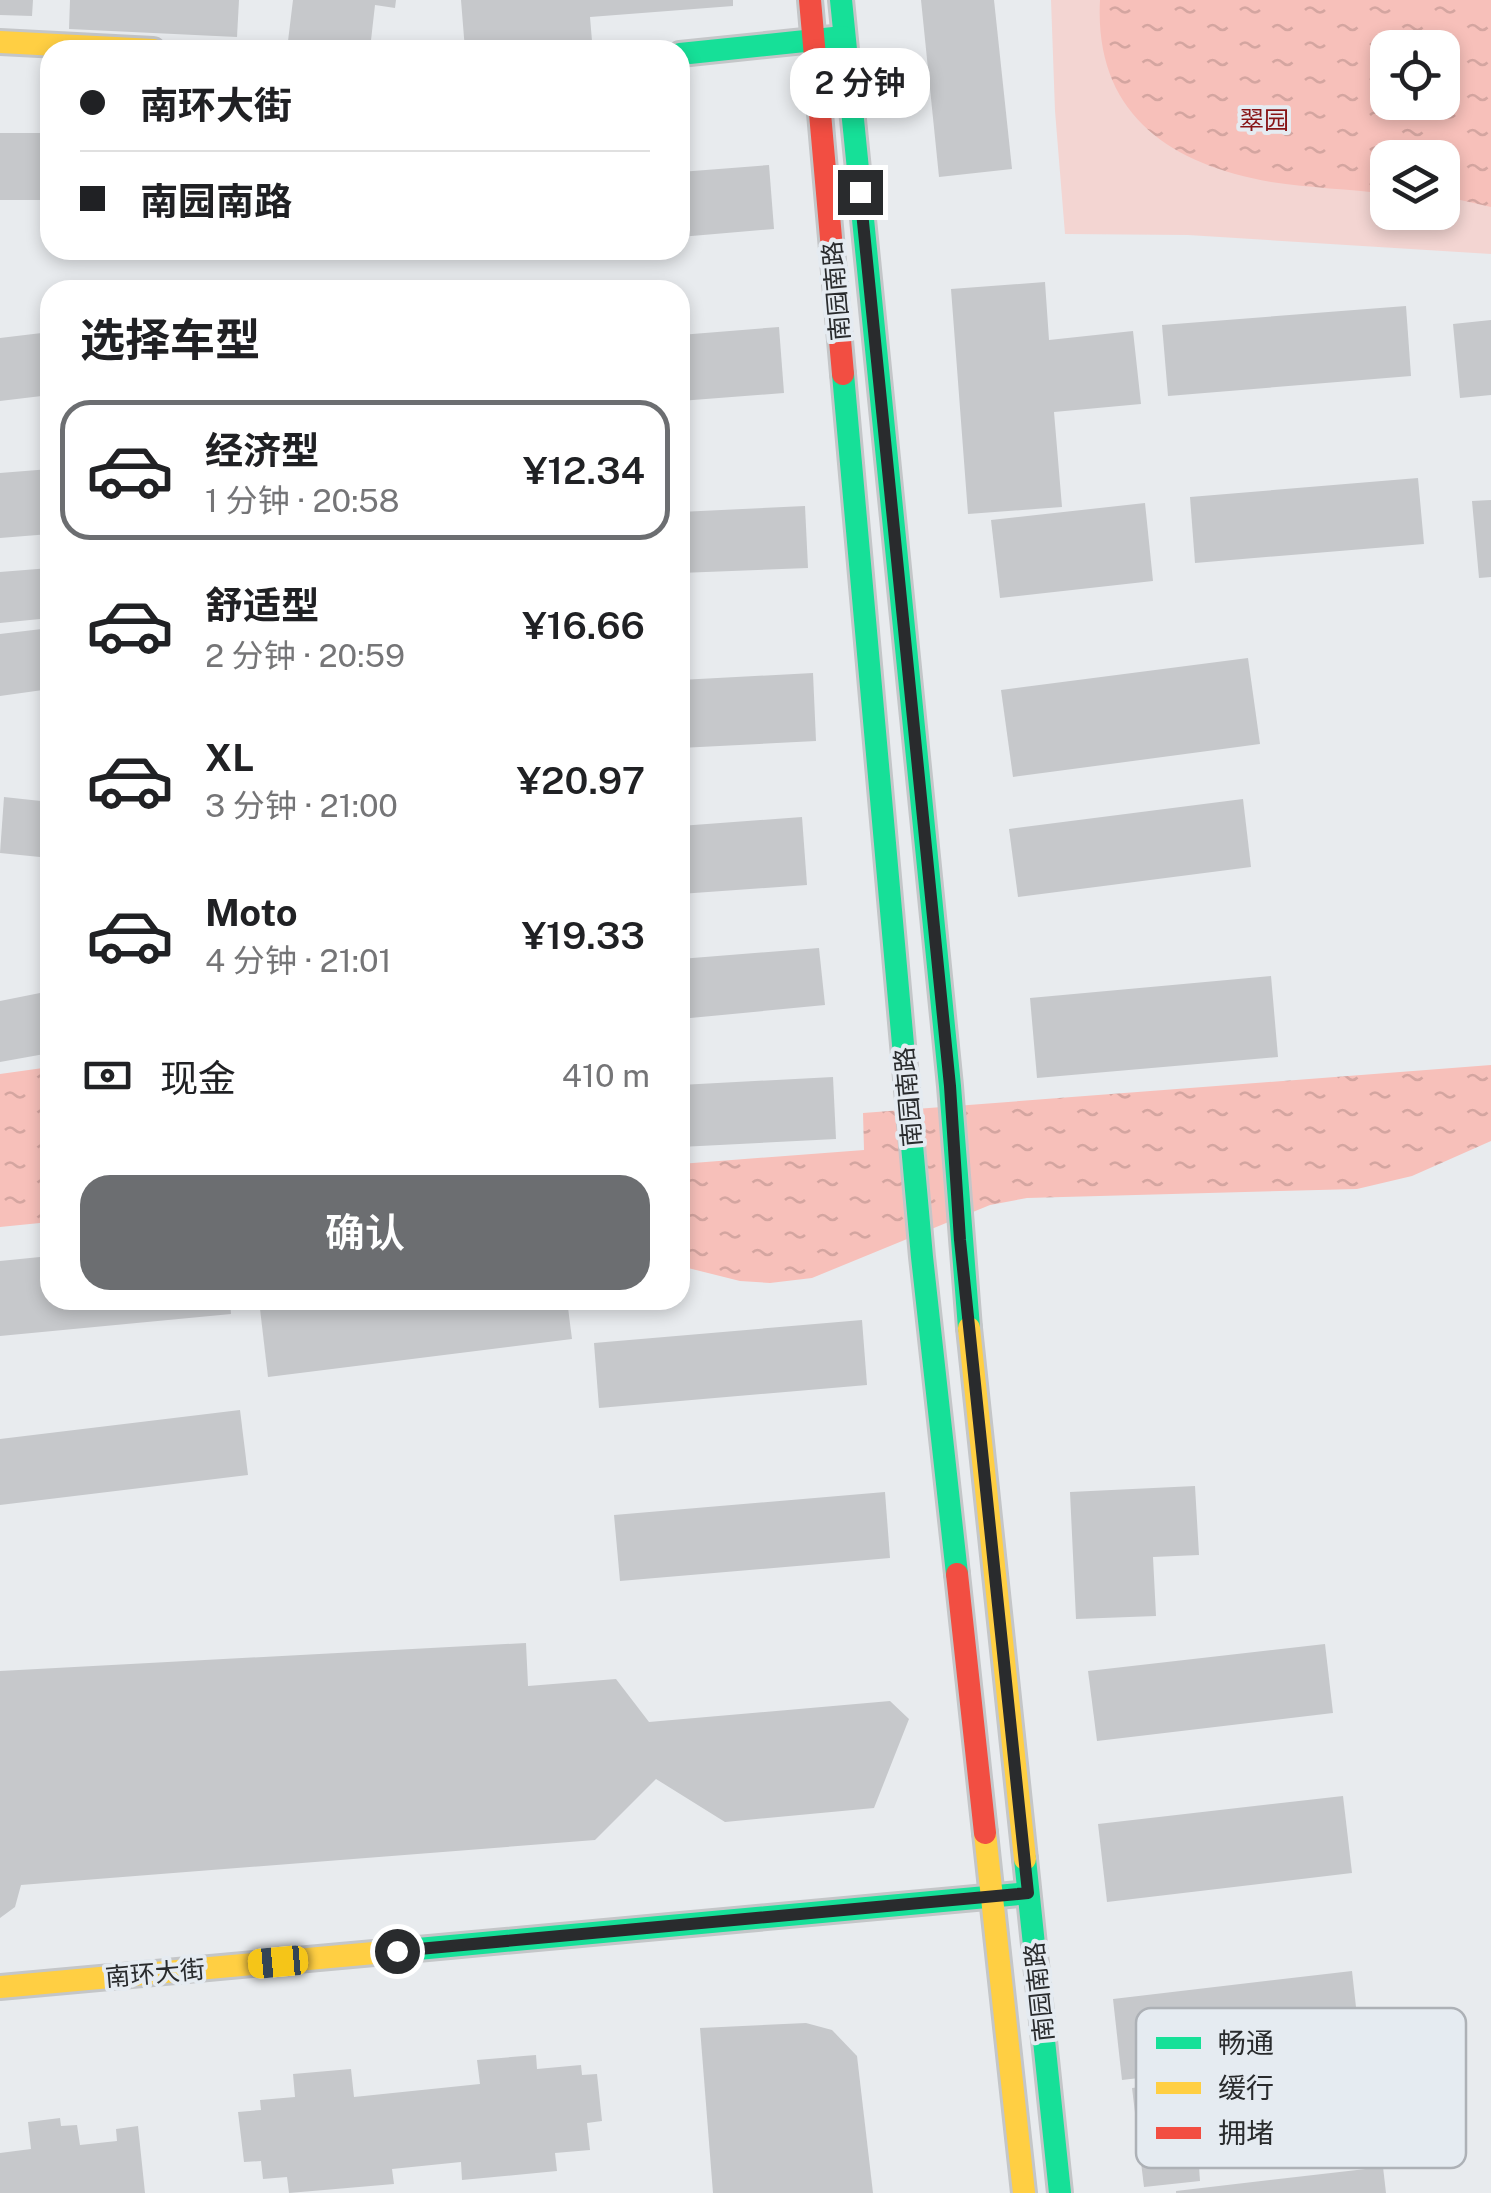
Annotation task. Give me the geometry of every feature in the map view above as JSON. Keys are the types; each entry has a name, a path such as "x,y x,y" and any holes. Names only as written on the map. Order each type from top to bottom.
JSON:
{"main road":[{"name":"南园南路","path":"810,0 922,1257 1024,2193"},
{"name":"南园南路","path":"841,0 950,1086 960,1240 1060,2193"},
{"path":"690,53 844,37"},
{"path":"0,42 40,44"},
{"name":"南环大街","path":"0,1987 1028,1893"}],"green space":[{"name":"翠园","path":"1051,0 1491,0 1491,254 1188,235 1065,234"}],"water":[{"path":"1100,0 1491,0 1491,207 1460,200 1460,140 1370,140 1370,192 1271,182 1234,174 1200,162 1145,127 1124,102 1110,74 1101,40"},
{"path":"1491,1065 1491,1141 1412,1176 1357,1189 1027,1198 990,1205 812,1278 770,1283 740,1281 690,1268 690,1163 864,1150 863,1113"},
{"path":"40,1068 40,1223 0,1227 0,1074"}],"building":[{"path":"0,0 33,0 32,16 0,15"},
{"path":"70,0 239,0 237,37 69,29"},
{"path":"293,0 396,0 395,8 375,5 371,40 288,40"},
{"path":"461,0 733,0 733,6 590,17 592,40 464,40"},
{"path":"921,0 994,0 1012,169 939,177"},
{"path":"0,133 40,133 40,200 0,200"},
{"path":"769,165 774,229 690,236 690,171"},
{"path":"1045,282 1049,340 1133,331 1141,404 1054,412 1062,507 968,514 951,289"},
{"path":"1406,306 1411,376 1168,396 1162,325"},
{"path":"1491,320 1491,395 1460,398 1453,324"},
{"path":"779,327 784,393 690,400 690,334"},
{"path":"40,333 40,396 0,401 0,338"},
{"path":"40,470 40,535 0,538 0,473"},
{"path":"1418,478 1424,544 1195,563 1190,497"},
{"path":"1491,500 1491,577 1479,578 1472,501"},
{"path":"1145,503 1153,581 1000,598 991,520"},
{"path":"805,506 808,568 690,573 690,512"},
{"path":"40,569 40,619 0,623 0,572"},
{"path":"40,629 40,690 0,696 0,634"},
{"path":"1248,658 1260,744 1013,777 1001,690"},
{"path":"813,673 816,741 690,747 690,679"},
{"path":"4,797 40,801 40,857 0,853"},
{"path":"1243,799 1251,867 1018,897 1009,829"},
{"path":"802,817 807,885 690,893 690,825"},
{"path":"819,948 825,1005 690,1018 690,958"},
{"path":"1271,976 1278,1057 1037,1078 1030,998"},
{"path":"40,993 40,1055 0,1062 0,1001"},
{"path":"833,1077 836,1139 690,1146 690,1084"},
{"path":"40,1257 40,1310 231,1310 231,1314 0,1336 0,1261"},
{"path":"260,1310 568,1310 572,1339 268,1377"},
{"path":"862,1320 867,1385 599,1408 594,1343"},
{"path":"240,1410 248,1475 0,1505 0,1439"},
{"path":"1195,1486 1199,1555 1153,1557 1156,1616 1076,1619 1070,1492"},
{"path":"885,1492 890,1558 620,1581 614,1515"},
{"path":"526,1643 528,1686 616,1679 649,1722 890,1701 909,1719 874,1808 725,1822 656,1779 595,1840 21,1885 15,1907 0,1918 0,1671"},
{"path":"1325,1644 1333,1713 1097,1741 1088,1671"},
{"path":"1343,1796 1352,1873 1107,1902 1098,1824"},
{"path":"1352,1971 1356,2008 1136,2008 1136,2078 1122,2080 1113,1999"},
{"path":"806,2023 832,2030 857,2056 873,2193 713,2193 700,2028"},
{"path":"536,2055 537,2069 581,2065 582,2075 597,2074 602,2121 587,2123 590,2150 555,2153 557,2171 462,2180 461,2162 392,2169 394,2184 289,2193 287,2177 263,2179 261,2161 244,2162 238,2112 261,2110 260,2100 295,2097 293,2074 351,2069 354,2097 480,2084 477,2060"},
{"path":"1132,2088 1136,2088 1136,2121"},
{"path":"60,2118 61,2126 77,2125 80,2145 117,2141 116,2129 138,2126 145,2193 0,2193 0,2153 31,2149 28,2122"},
{"path":"1142,2168 1199,2168 1200,2181 1144,2187"},
{"path":"1383,2168 1386,2193 1176,2193"}],"traffic: fast":[{"path":"841,0 950,1086 969,1328"},
{"path":"690,53 843,37"},
{"path":"843,374 922,1257 957,1574"},
{"path":"1025,1859 1060,2193"},
{"path":"385,1952 1019,1894"}],"traffic: slow":[{"path":"0,42 40,44"},
{"path":"969,1328 1025,1859"},
{"path":"985,1833 1024,2193"},
{"path":"0,1987 385,1952"}],"traffic: jam":[{"path":"810,0 843,374"},
{"path":"957,1574 985,1833"}],"route":[{"path":"397,1951 1028,1893 960,1240 950,1086 860,192"}]}
